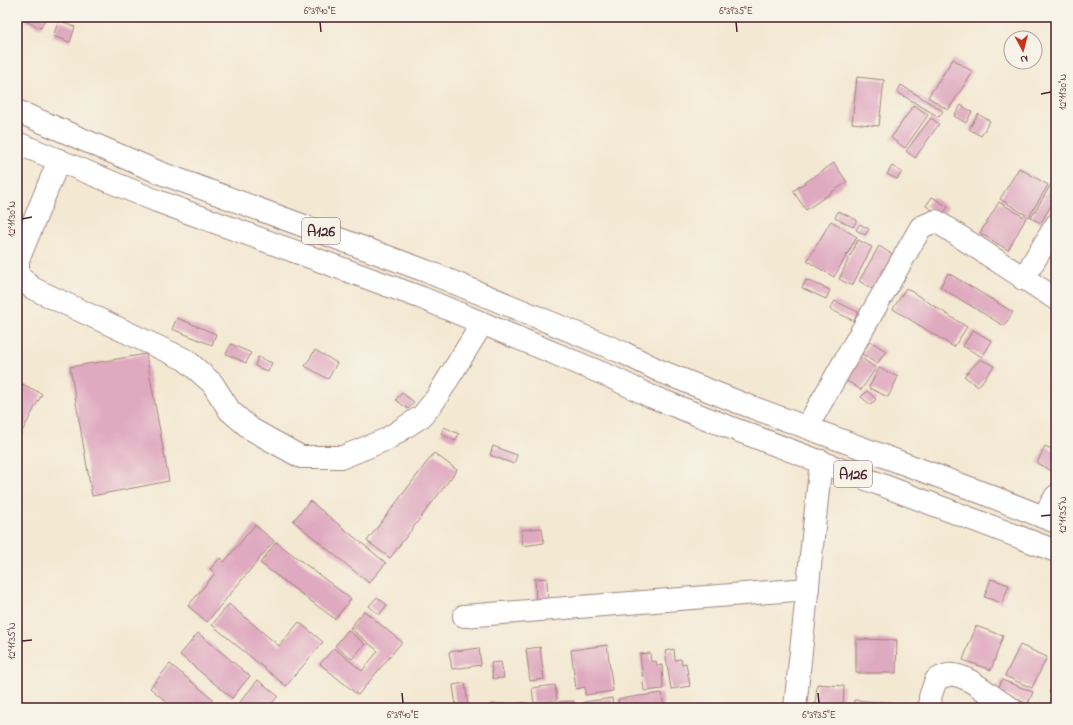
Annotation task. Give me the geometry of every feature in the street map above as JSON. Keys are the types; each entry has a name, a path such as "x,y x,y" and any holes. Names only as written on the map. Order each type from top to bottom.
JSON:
{"main road":[{"name":"A126","path":"17,111 158,172 366,248 624,353 660,371 1049,520"},
{"name":"A126","path":"17,143 157,201 347,269 610,377 650,396 1056,551"},
{"path":"59,160 18,260 18,274 32,288 186,360 212,383 230,410 251,429 301,457 343,457 387,439 422,416 435,400 482,324"},
{"path":"807,427 921,228 936,221 1023,279 1056,299"},
{"path":"1023,279 1056,225"},
{"path":"795,708 821,461"},
{"path":"1049,520 1056,496"},
{"path":"464,616 808,589"},
{"path":"931,708 930,697 936,680 949,675 972,681 997,706"}],"building":[{"path":"27,17 46,17 41,28 25,21"},
{"path":"59,20 75,27 70,42 53,36"},
{"path":"953,59 973,72 948,110 928,97"},
{"path":"857,77 884,80 879,126 852,123"},
{"path":"901,85 943,111 939,117 897,92"},
{"path":"914,105 928,115 905,148 891,138"},
{"path":"961,105 972,112 966,123 954,116"},
{"path":"978,114 990,121 981,136 969,129"},
{"path":"931,118 939,124 915,158 906,151"},
{"path":"834,163 847,182 806,210 793,191"},
{"path":"892,166 902,172 897,179 887,174"},
{"path":"1019,168 1048,185 1029,217 1000,199"},
{"path":"1053,181 1056,183 1056,197 1041,223 1031,218"},
{"path":"932,197 948,207 942,216 926,206"},
{"path":"999,202 1026,218 1008,250 980,233"},
{"path":"838,211 857,220 853,227 835,218"},
{"path":"831,221 857,237 834,277 807,261"},
{"path":"860,224 869,229 865,235 856,230"},
{"path":"858,240 872,247 852,286 839,279"},
{"path":"879,246 895,256 874,290 859,281"},
{"path":"948,273 1013,312 1004,326 940,287"},
{"path":"806,280 830,290 826,299 802,288"},
{"path":"906,288 967,327 954,347 893,309"},
{"path":"835,301 858,312 854,321 830,309"},
{"path":"177,318 216,334 212,345 172,329"},
{"path":"973,330 992,341 982,357 963,346"},
{"path":"870,341 886,351 877,364 862,354"},
{"path":"231,344 251,353 246,363 226,354"},
{"path":"315,350 337,363 328,379 305,366"},
{"path":"146,354 169,481 92,496 70,367"},
{"path":"856,354 876,368 861,390 841,377"},
{"path":"258,357 272,363 268,372 255,366"},
{"path":"980,359 994,366 978,387 964,376"},
{"path":"879,368 898,377 888,397 869,388"},
{"path":"17,381 42,394 17,441"},
{"path":"867,391 876,399 871,405 861,397"},
{"path":"402,393 414,402 408,409 396,400"},
{"path":"444,427 459,434 455,441 441,434"},
{"path":"493,446 517,455 514,464 490,455"},
{"path":"1045,446 1056,451 1055,473 1037,463"},
{"path":"434,453 457,470 390,558 367,541"},
{"path":"310,501 386,563 369,583 293,521"},
{"path":"255,525 274,541 207,622 188,606 215,573 210,569 220,558 224,562"},
{"path":"542,528 544,543 523,546 521,530"},
{"path":"276,542 351,599 335,619 260,563"},
{"path":"547,578 548,605 536,606 535,579"},
{"path":"991,579 1009,585 1002,603 984,597"},
{"path":"377,597 387,605 379,615 369,606"},
{"path":"229,604 279,646 299,622 323,642 286,686 212,625"},
{"path":"364,611 402,642 358,695 320,664 334,648 362,671 378,651 350,628"},
{"path":"976,626 1003,636 991,670 963,660"},
{"path":"348,630 365,644 352,659 335,646"},
{"path":"198,633 250,676 232,698 180,655"},
{"path":"856,639 897,640 896,673 856,673"},
{"path":"607,645 613,691 585,695 585,687 576,689 571,650"},
{"path":"1020,645 1047,657 1032,688 1005,676"},
{"path":"540,647 544,679 530,681 526,649"},
{"path":"479,648 481,665 452,669 449,652"},
{"path":"674,649 675,660 681,659 682,664 686,663 690,686 671,689 665,651"},
{"path":"650,653 651,662 656,661 657,666 662,665 663,689 644,691 640,654"},
{"path":"501,662 504,678 493,679 491,663"},
{"path":"170,664 213,699 205,708 174,708 150,688"},
{"path":"1056,676 1056,696 1049,693"},
{"path":"258,680 278,696 268,708 235,708"},
{"path":"1002,680 1033,692 1028,704 997,691"},
{"path":"465,683 468,705 456,706 453,685"},
{"path":"817,684 844,686 843,708 815,708"},
{"path":"555,685 557,700 534,703 532,688"},
{"path":"662,693 664,708 619,708 618,699"},
{"path":"612,698 613,708 585,708 584,702"},
{"path":"854,700 891,703 891,708 853,708"},
{"path":"574,701 575,708 554,708 554,706 557,706 557,702"},
{"path":"525,703 526,708 490,708 490,704"},
{"path":"550,703 550,708 533,708 533,705"}]}
